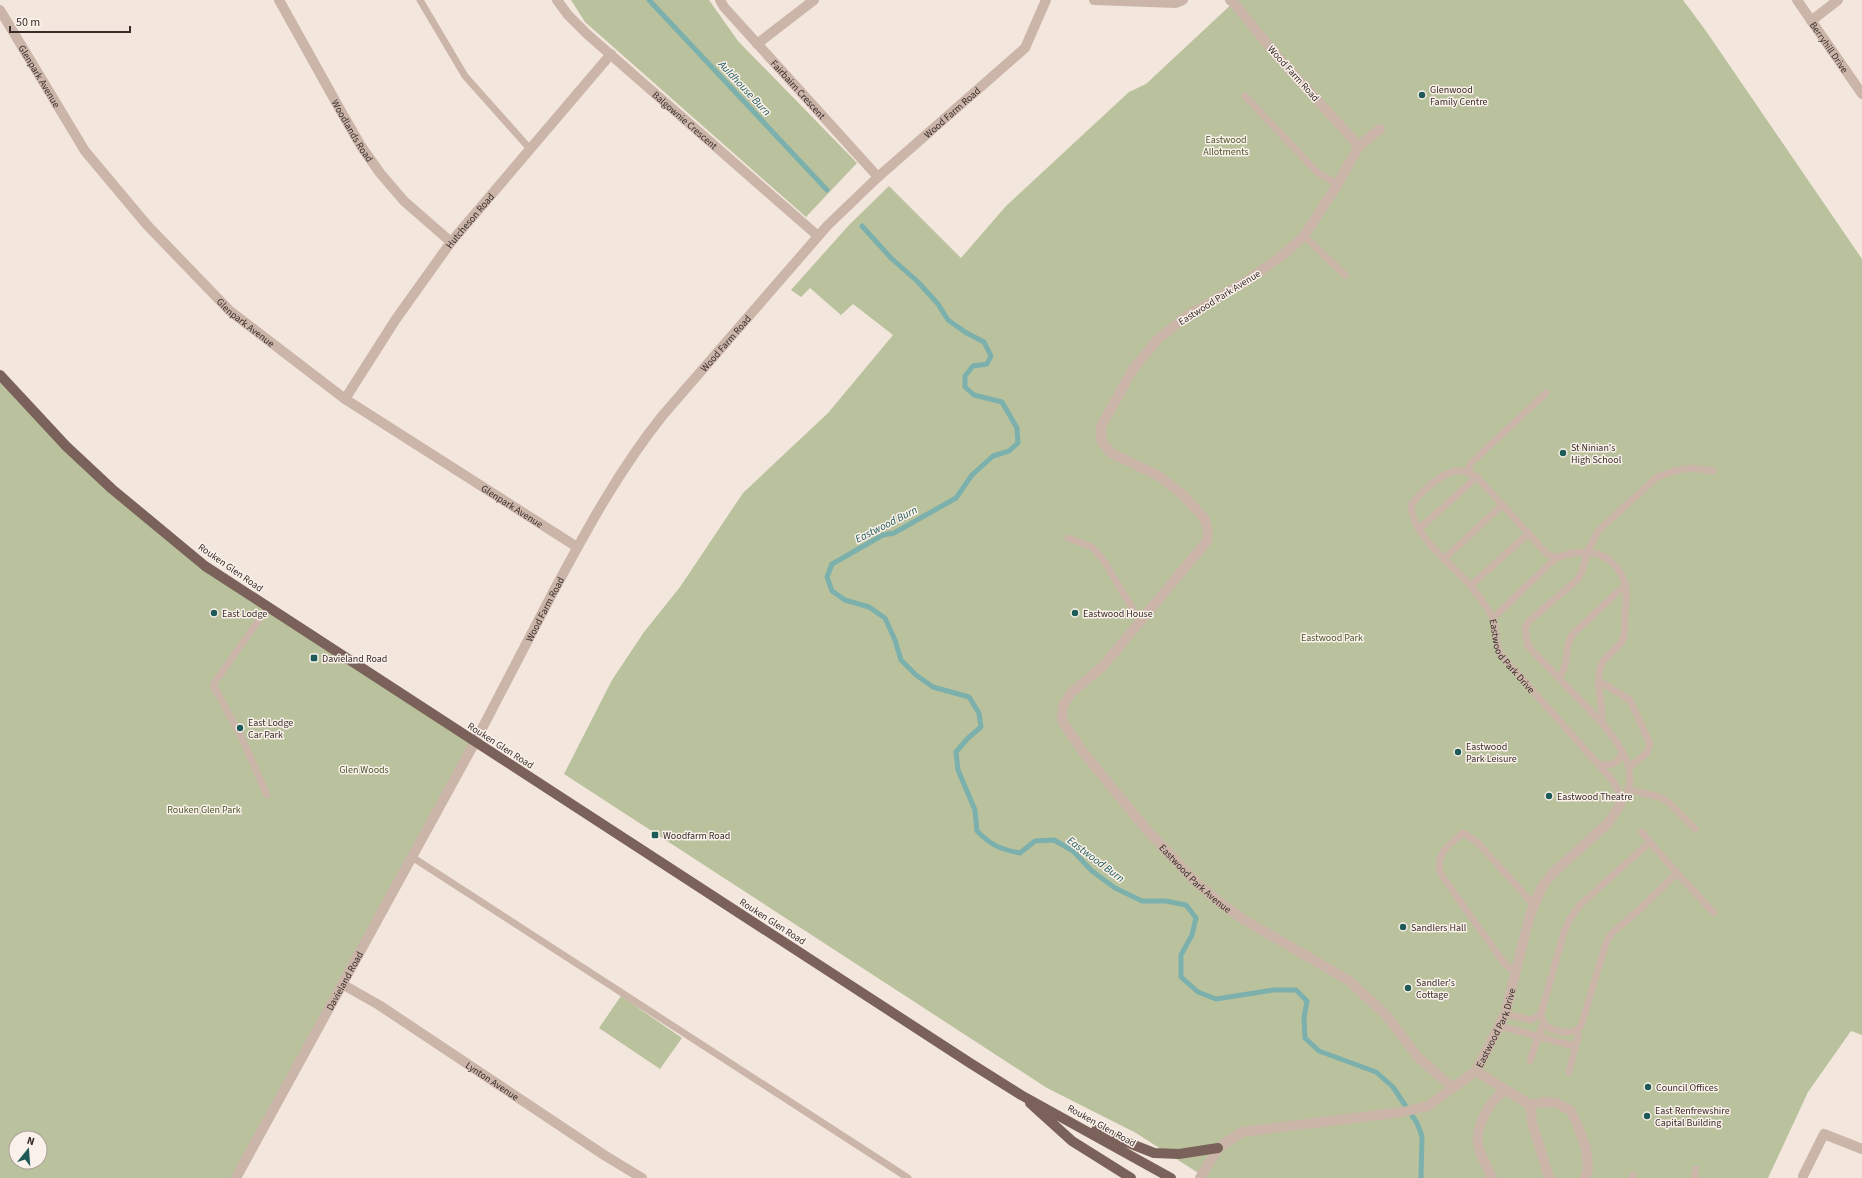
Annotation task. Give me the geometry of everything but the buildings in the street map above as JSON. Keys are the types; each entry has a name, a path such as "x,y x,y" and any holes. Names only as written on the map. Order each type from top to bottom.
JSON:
{"main road":[{"name":"Rouken Glen Road","path":"0,375 66,446 112,489 205,566 1021,1095 1171,1178"},
{"name":"Rouken Glen Road","path":"1021,1095 1072,1140 1131,1178"},
{"path":"1063,1117 1154,1153 1179,1154 1218,1148"}],"street":[{"name":"Woodlands Road","path":"279,0 342,113 376,167 404,201 451,242"},
{"name":"Balgownie Crescent","path":"557,0 568,15 611,54 818,236"},
{"name":"Fairbairn Crescent","path":"720,0 757,44 878,177"},
{"path":"757,44 814,0"},
{"name":"Wood Farm Road","path":"475,742 577,547 626,464 640,444 663,415 818,236 878,177 1025,48 1046,0"},
{"path":"1094,0 1176,3 1183,0"},
{"name":"Berryhill Drive","path":"1797,0 1862,94"},
{"path":"1811,21 1838,0"},
{"name":"Wood Farm Road","path":"1231,1 1278,57 1359,146"},
{"name":"Glenpark Avenue","path":"0,10 85,151 147,225 230,312 345,399 577,547"},
{"name":"Hutcheson Road","path":"345,399 396,318 451,242 611,54"},
{"name":"Eastwood Park Avenue","path":"1380,129 1359,146 1304,236 1284,254 1248,280 1185,316 1157,340 1133,369 1101,427 1101,441 1111,453 1159,476 1183,496 1205,519 1208,526 1207,541 1141,623 1103,666 1071,693 1063,706 1062,721 1070,734 1146,828 1195,881 1241,918 1348,980 1385,1014 1418,1057 1453,1088"},
{"name":"Davieland Road","path":"236,1178 475,742"},
{"name":"Eastwood Park Drive","path":"1200,1178 1218,1148 1242,1132 1403,1112 1428,1106 1476,1070 1505,1014 1534,905 1542,887 1553,873 1608,823 1620,805"},
{"name":"Lynton Avenue","path":"342,984 379,1005 604,1155 642,1178"},
{"path":"1476,1070 1530,1105 1543,1102 1557,1103 1571,1111 1578,1124 1586,1148 1588,1169 1585,1178"},
{"path":"1492,1178 1478,1145 1477,1135 1480,1124 1495,1097 1506,1090"},
{"path":"1530,1105 1533,1127 1549,1178"},
{"path":"1803,1176 1824,1134 1862,1149"}],"lane":[{"path":"420,0 465,76 530,149"},
{"path":"1245,96 1318,173 1337,184"},
{"path":"1304,236 1345,275"},
{"path":"1467,472 1471,463 1546,393"},
{"path":"1695,829 1668,802 1660,797 1630,790 1631,776 1629,767 1613,737 1602,723 1528,646 1525,628 1529,621 1577,580 1582,571 1587,552 1599,530 1657,477 1691,468 1713,470"},
{"path":"1493,618 1470,586 1444,559 1419,529 1411,512 1411,505 1424,490 1448,473 1457,470 1467,472 1477,477 1546,553 1556,558"},
{"path":"1419,529 1477,477"},
{"path":"1444,559 1502,505"},
{"path":"1470,586 1529,533"},
{"path":"1068,538 1092,547 1104,561 1141,623"},
{"name":"Eastwood Park Drive","path":"1620,805 1620,794 1613,781 1500,655 1496,645 1493,618 1556,558 1578,552 1599,554 1607,559 1618,570 1625,584"},
{"path":"1559,678 1567,663 1567,643 1572,635 1625,584"},
{"path":"1602,723 1603,714 1600,701 1599,670 1603,659 1620,645 1624,636 1625,584"},
{"path":"267,795 241,736 213,685 268,607"},
{"path":"1599,681 1630,700 1650,744 1647,753 1629,767"},
{"path":"1596,762 1607,766 1614,765 1619,760 1622,752"},
{"name":"Eastwood Park Drive","path":"1620,805 1630,790"},
{"path":"1642,832 1714,913"},
{"path":"1515,972 1504,963 1440,873 1439,858 1445,848 1463,833 1477,842 1534,905"},
{"path":"1650,842 1580,905 1570,918 1564,932 1541,1014 1543,1022 1550,1028 1569,1033 1577,1031 1581,1026 1607,940 1612,932 1639,910 1677,873"},
{"path":"412,857 908,1178"},
{"path":"1505,1014 1531,1020 1541,1014"},
{"path":"1530,1061 1543,1022"},
{"path":"1499,1026 1570,1045 1576,1044"},
{"path":"1569,1072 1578,1037 1577,1031"},
{"path":"1694,1178 1696,1169"}],"green space":[{"path":"571,0 709,0 738,41 857,163 806,217 585,22"},
{"name":"Eastwood Park","path":"1236,0 1683,0 1706,31 1862,259 1862,1035 1851,1031 1808,1092 1768,1178 1206,1178 1136,1133 1047,1088 564,774 612,680 644,632 680,587 743,493 828,413 893,335 853,304 841,315 810,288 801,297 791,290 849,225 889,186 961,258 1006,206 1129,92 1146,84"},
{"name":"Rouken Glen Park","path":"0,375 66,446 205,566 475,742 236,1178 0,1178"},
{"path":"621,996 682,1038 660,1069 599,1028"}],"waterway":[{"name":"Auldhouse Burn","path":"649,0 827,190"},
{"name":"Eastwood Burn","path":"862,226 891,258 918,282 938,304 948,320 965,332 984,342 991,356 987,364 973,366 965,376 965,387 974,395 1002,402 1017,428 1018,443 1009,451 993,456 972,475 956,498 894,533 883,535 832,564 827,577 832,591 845,600 869,607 885,618 895,640 901,660 916,675 933,687 969,697 979,713 981,727 968,738 956,752 958,770 975,810 977,831 997,846 1020,853 1035,841 1054,840 1073,851 1092,871 1115,888 1142,901 1166,901 1186,905 1196,918 1192,935 1181,955 1181,977 1198,992 1216,999 1273,990 1296,990 1307,1001 1304,1018 1305,1038 1319,1051 1376,1072 1393,1087 1417,1123 1422,1136 1421,1178"}],"place":[{"name":"Glenwood Family Centre","path":"1422,95"},
{"name":"St Ninian's High School","path":"1563,453"},
{"name":"East Lodge","path":"214,613"},
{"name":"Eastwood House","path":"1075,613"},
{"name":"Davieland Road","path":"314,658"},
{"name":"East Lodge Car Park","path":"240,728"},
{"name":"Eastwood Park Leisure","path":"1458,752"},
{"name":"Eastwood Theatre","path":"1549,796"},
{"name":"Woodfarm Road","path":"655,835"},
{"name":"Sandlers Hall","path":"1403,927"},
{"name":"Sandler's Cottage","path":"1408,988"},
{"name":"Council Offices","path":"1648,1087"},
{"name":"East Renfrewshire Capital Building","path":"1647,1116"}],"park label":[{"name":"Eastwood Allotments","path":"1226,144"},
{"name":"Glen Woods","path":"364,769"}]}
